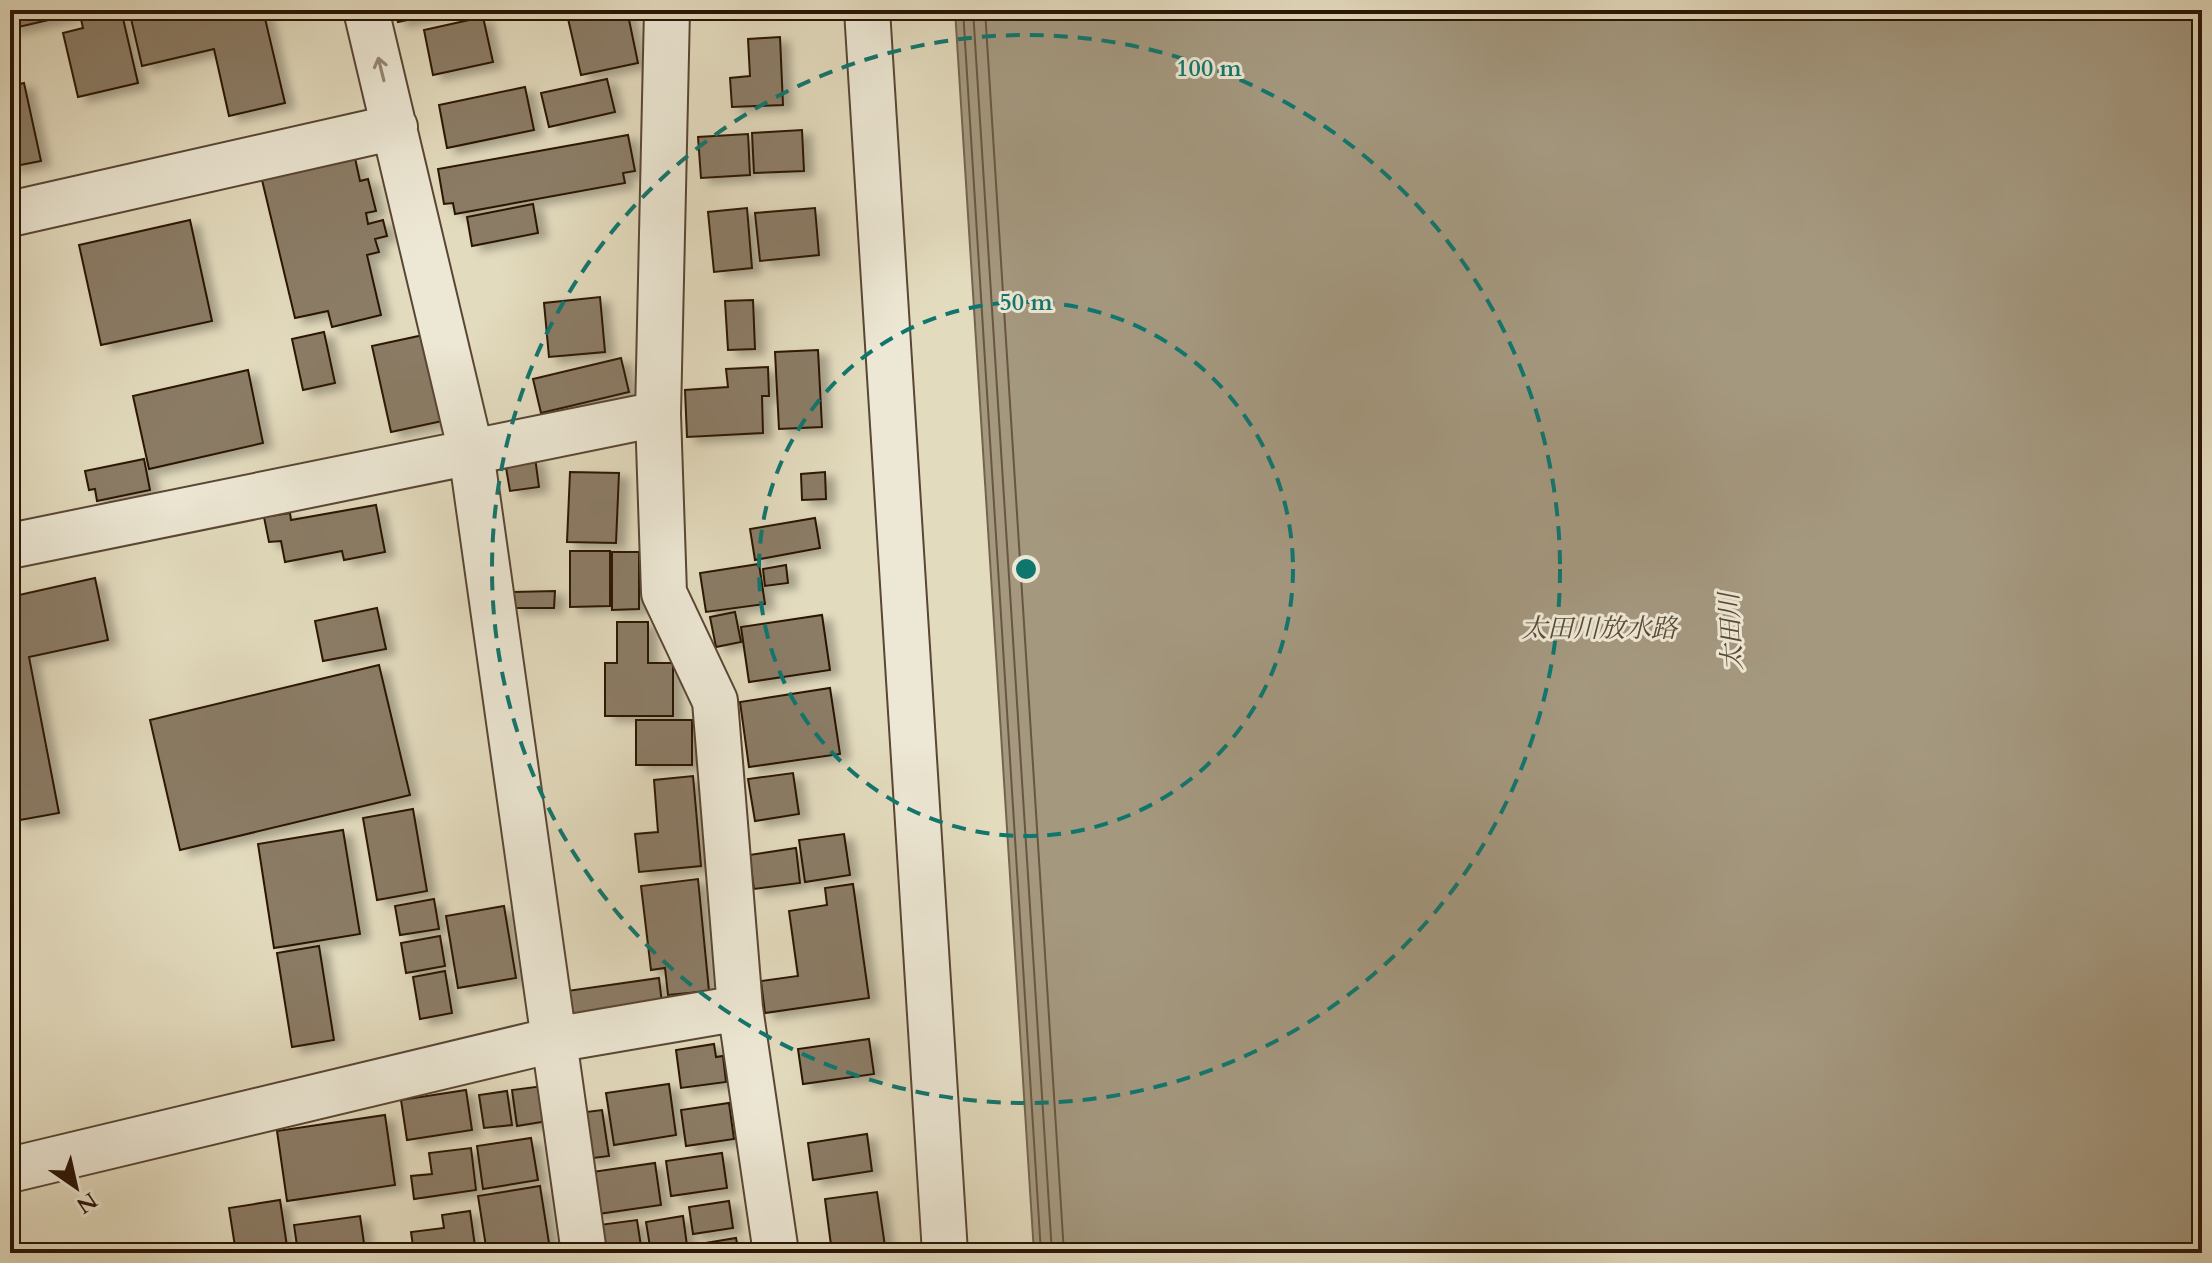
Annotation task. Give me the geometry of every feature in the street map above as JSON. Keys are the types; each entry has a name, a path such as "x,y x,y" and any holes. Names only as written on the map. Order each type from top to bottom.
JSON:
{"street":[{"path":"366,10 471,452 584,1253"},
{"path":"667,10 658,414 664,593 715,701 740,1008 776,1253"},
{"path":"867,10 945,1253"},
{"path":"10,214 395,127"},
{"path":"10,546 658,414"},
{"path":"10,1170 553,1040 740,1008"}],"water":[{"name":"太田川放水路","path":"955,10 2202,10 2202,1253 1034,1253"}],"building":[{"path":"10,10 68,10 70,15 10,29"},
{"path":"79,10 121,10 138,83 78,97 63,33 83,28"},
{"path":"129,10 263,10 285,103 229,116 214,49 142,66"},
{"path":"395,10 453,10 398,22"},
{"path":"566,10 627,10 638,63 581,75"},
{"path":"483,17 493,62 433,75 424,30"},
{"path":"780,37 783,105 732,107 730,78 750,76 748,39"},
{"path":"607,79 615,112 549,127 541,93"},
{"path":"24,83 41,161 10,167 10,86"},
{"path":"525,87 534,130 447,148 439,105"},
{"path":"802,130 804,171 754,173 752,133"},
{"path":"748,134 750,175 701,178 698,137"},
{"path":"628,135 635,171 623,173 625,183 455,214 453,203 444,204 438,169"},
{"path":"355,158 360,181 368,179 376,211 366,213 368,224 383,220 387,236 375,239 379,252 367,255 381,315 332,327 328,311 295,318 262,180"},
{"path":"533,204 538,233 472,246 467,217"},
{"path":"747,208 752,268 714,272 708,212"},
{"path":"815,208 819,255 760,261 755,213"},
{"path":"190,220 212,321 101,345 79,245"},
{"path":"600,297 605,352 549,357 544,303"},
{"path":"753,300 755,349 728,350 725,301"},
{"path":"324,332 335,383 303,390 292,339"},
{"path":"428,334 447,420 391,432 372,346"},
{"path":"818,350 822,427 779,429 775,352"},
{"path":"621,358 629,392 541,413 533,379"},
{"path":"768,367 769,396 762,396 763,433 687,437 685,390 728,387 726,369"},
{"path":"248,370 263,443 149,469 133,396"},
{"path":"535,457 539,487 510,491 505,462"},
{"path":"144,459 150,490 97,501 95,489 89,490 85,471"},
{"path":"570,472 619,473 616,543 567,542"},
{"path":"825,472 826,499 802,500 801,474"},
{"path":"376,505 385,552 344,560 342,551 285,562 281,541 269,542 264,517 290,513 291,520"},
{"path":"815,518 820,548 755,560 750,529"},
{"path":"570,551 610,551 610,606 570,607"},
{"path":"612,552 639,552 639,609 612,610"},
{"path":"759,564 765,604 706,612 700,573"},
{"path":"786,565 788,583 765,586 763,569"},
{"path":"95,578 108,640 29,657 59,813 20,820 10,815 10,597"},
{"path":"555,591 554,608 513,608 513,592"},
{"path":"377,608 386,649 323,661 315,621"},
{"path":"735,612 741,642 716,647 710,617"},
{"path":"822,615 830,670 749,682 741,627"},
{"path":"617,622 648,622 648,663 673,663 673,716 605,716 605,663 617,663"},
{"path":"379,665 410,795 180,850 150,720"},
{"path":"830,688 840,754 749,767 740,702"},
{"path":"636,720 692,720 692,765 636,765"},
{"path":"793,773 799,814 755,821 748,779"},
{"path":"693,776 701,866 639,872 635,834 658,832 654,780"},
{"path":"413,809 427,891 377,900 363,818"},
{"path":"343,830 360,934 274,948 258,844"},
{"path":"844,834 850,875 805,882 799,840"},
{"path":"796,848 800,883 754,889 749,855"},
{"path":"698,879 709,991 668,995 665,968 651,970 641,886"},
{"path":"853,884 869,998 765,1013 761,981 798,976 789,911 827,905 825,888"},
{"path":"434,899 439,929 400,935 395,906"},
{"path":"504,906 516,978 458,988 446,916"},
{"path":"440,936 445,966 406,973 401,943"},
{"path":"319,946 334,1040 292,1047 277,953"},
{"path":"445,971 452,1013 420,1019 413,977"},
{"path":"659,978 662,1004 564,1018 560,992"},
{"path":"869,1039 874,1074 803,1084 798,1049"},
{"path":"714,1044 716,1057 723,1056 726,1082 681,1088 676,1050"},
{"path":"669,1084 676,1135 614,1145 606,1093"},
{"path":"543,1086 548,1121 517,1126 512,1090"},
{"path":"466,1090 472,1130 407,1140 401,1100"},
{"path":"507,1091 512,1125 484,1128 479,1095"},
{"path":"729,1103 734,1139 686,1146 681,1110"},
{"path":"602,1110 609,1156 586,1159 578,1113"},
{"path":"385,1115 395,1185 287,1201 277,1131"},
{"path":"867,1134 872,1171 813,1180 808,1143"},
{"path":"531,1138 538,1180 483,1189 477,1146"},
{"path":"471,1148 476,1190 414,1199 411,1176 432,1174 429,1153"},
{"path":"722,1153 727,1188 671,1196 666,1161"},
{"path":"655,1163 661,1205 591,1215 585,1173"},
{"path":"540,1186 549,1243 487,1253 478,1196"},
{"path":"877,1192 886,1253 832,1253 825,1199"},
{"path":"280,1200 288,1253 236,1253 229,1208"},
{"path":"729,1201 733,1228 693,1234 689,1207"},
{"path":"470,1211 476,1253 414,1253 411,1232 444,1228 442,1215"},
{"path":"360,1216 365,1250 298,1253 294,1225"},
{"path":"683,1216 688,1253 651,1253 646,1222"},
{"path":"637,1220 642,1253 604,1253 599,1225"},
{"path":"736,1238 739,1253 700,1253 699,1244"},
{"path":"549,1247 550,1253 514,1253"}],"water label":[{"name":"太田川","path":"1731,632"}]}
